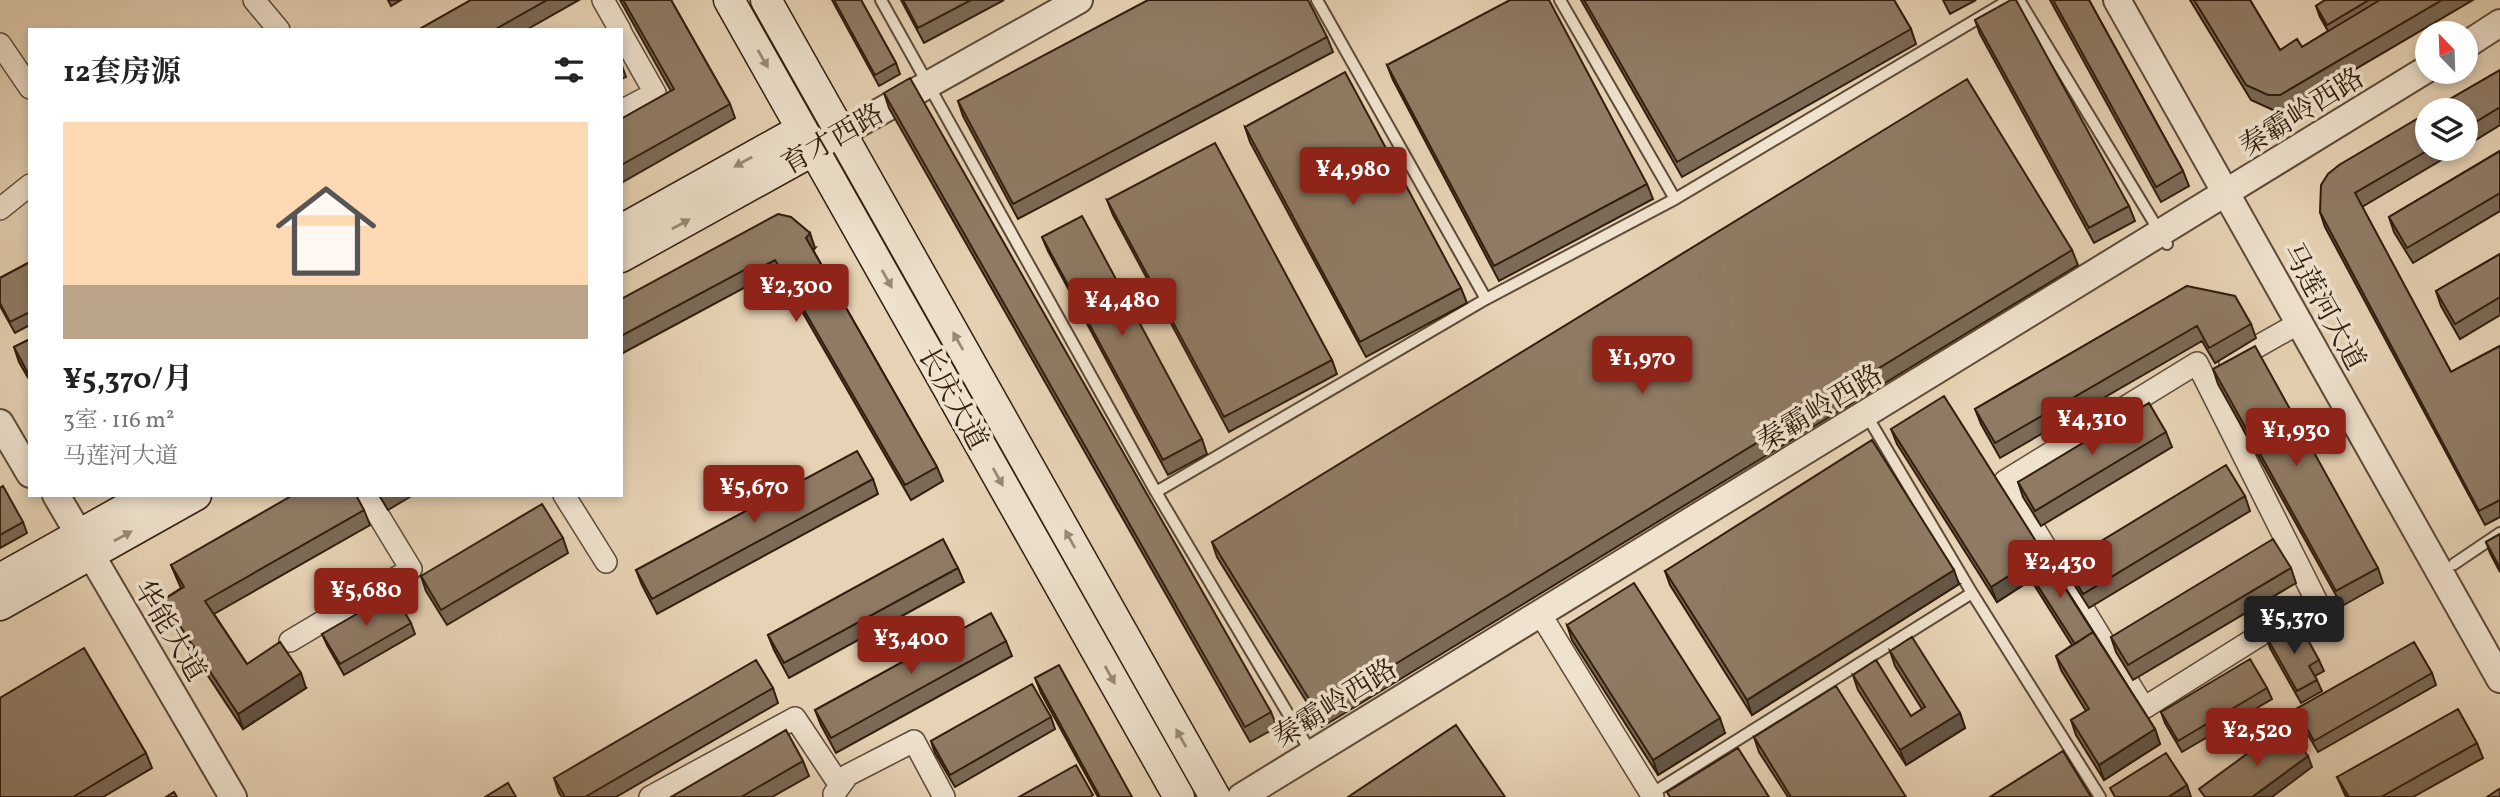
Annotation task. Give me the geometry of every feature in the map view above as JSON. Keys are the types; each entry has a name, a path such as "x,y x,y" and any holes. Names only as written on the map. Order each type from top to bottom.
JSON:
{"main road":[{"name":"长庆大道","path":"729,0 1179,797"},
{"name":"长庆大道","path":"765,0 1215,797"},
{"name":"育才西路","path":"623,229 808,139"},
{"name":"育才西路","path":"623,256 808,139"},
{"path":"0,605 147,497"},
{"path":"0,579 79,548 191,497"}],"street":[{"path":"254,0 274,28"},
{"path":"603,0 618,28"},
{"name":"育才西路","path":"923,76 1043,0"},
{"name":"育才西路","path":"808,139 923,76 1079,0"},
{"name":"马莲河大道","path":"2117,0 2236,194 2500,646"},
{"name":"马莲河大道","path":"2136,0 2299,323 2500,679"},
{"path":"2478,37 2500,23"},
{"path":"2478,47 2500,33"},
{"path":"623,36 655,93 623,110"},
{"path":"0,44 28,85"},
{"name":"秦霸岭西路","path":"2236,194 2415,77"},
{"name":"秦霸岭西路","path":"1241,797 1314,759 2419,84"},
{"path":"0,209 28,187"},
{"path":"2204,376 2299,323"},
{"path":"2197,363 2204,376 2316,600 2144,708 2005,481 2197,363"},
{"path":"0,400 28,448"},
{"path":"0,423 28,471"},
{"name":"华能大道","path":"43,497 79,548 233,797"},
{"name":"华能大道","path":"57,497 79,548 219,797"},
{"path":"290,641 411,569 367,497"},
{"path":"565,497 606,562"},
{"path":"1543,617 1652,795"},
{"path":"650,797 795,718 836,790 848,775 914,741 944,797"},
{"name":"秦霸岭西路","path":"1266,797 1314,759"}],"lane":[{"path":"881,0 1156,492 1314,759"},
{"path":"1317,0 1486,299"},
{"path":"1560,0 1675,199"},
{"path":"1156,492 1486,299 1675,199 2009,0"},
{"path":"2019,0 2164,239"},
{"path":"1870,421 1972,593 2100,797"},
{"path":"2454,564 2500,533"},
{"path":"1652,795 1972,593"}],"building":[{"path":"471,0 547,0 498,28 422,28"},
{"path":"623,0 671,0 730,104 623,164 623,118 674,89"},
{"path":"834,0 861,0 896,63 875,75"},
{"path":"903,0 971,0 918,28"},
{"path":"1148,0 1308,0 1327,37 1013,204 958,101"},
{"path":"1510,0 1549,0 1647,184 1494,266 1387,65"},
{"path":"1584,0 1894,0 1911,29 1677,162"},
{"path":"2011,0 2016,0 2129,206 2089,228 1975,20"},
{"path":"2053,0 2089,0 2183,171 2156,187"},
{"path":"2194,0 2250,0 2280,50 2297,39 2302,47 2380,0 2442,0 2280,95 2268,95 2246,85"},
{"path":"2325,0 2369,0 2327,25 2316,6"},
{"path":"2500,70 2500,107 2478,121 2478,98 2452,98"},
{"path":"1345,72 1461,288 1360,342 1245,127"},
{"path":"910,78 1271,712 1245,727 884,93"},
{"path":"1967,79 2072,250 1317,712 1212,542"},
{"path":"2415,120 2415,158 2355,193 2451,372 2500,346 2500,500 2479,511 2320,212 2321,185 2328,174"},
{"path":"1215,143 1332,360 1224,417 1107,200"},
{"path":"2500,151 2500,193 2407,248 2389,217"},
{"path":"778,214 791,217 810,233 806,238 937,467 905,485 775,260 749,274 746,269 623,335 623,298"},
{"path":"1082,216 1202,439 1163,460 1042,237"},
{"path":"2500,254 2500,297 2455,324 2436,291"},
{"path":"28,263 28,313 10,322 0,303 0,278"},
{"path":"2187,286 2235,296 2251,324 2209,348 2197,326 1995,443 1975,409"},
{"path":"28,340 28,373 14,347"},
{"path":"2255,346 2378,568 2336,591 2213,369"},
{"path":"1944,396 2044,554 1991,587 1891,429"},
{"path":"2149,403 2166,432 2035,511 2018,482"},
{"path":"1872,440 1954,570 1747,700 1665,571"},
{"path":"857,451 873,479 652,599 636,570"},
{"path":"2226,465 2245,496 2083,594 2065,563"},
{"path":"3,486 23,522 0,535 0,488"},
{"path":"290,497 357,497 364,510 205,601 247,664 280,642 301,673 238,714 163,600 184,587 171,565"},
{"path":"542,504 563,538 441,610 421,576"},
{"path":"2500,534 2500,568 2486,542"},
{"path":"943,539 958,568 784,663 768,635"},
{"path":"2273,539 2291,568 2128,665 2111,637"},
{"path":"2045,557 2093,632 2075,644 2027,569"},
{"path":"1634,583 1720,718 1653,760 1567,625"},
{"path":"393,593 411,623 340,664 322,634"},
{"path":"991,613 1006,641 831,738 815,710"},
{"path":"2286,625 2294,639 2304,633 2319,660 2309,666 2317,680 2297,691 2266,636"},
{"path":"2093,632 2155,729 2099,765 2071,720 2089,709 2056,656"},
{"path":"1912,637 1960,713 1900,750 1853,675 1876,660 1911,716 1925,707 1890,651"},
{"path":"2414,642 2432,673 2314,741 2296,709"},
{"path":"84,648 146,753 73,797 0,797 0,698"},
{"path":"2250,659 2267,688 2178,741 2161,712"},
{"path":"756,660 773,688 585,797 565,797 554,778"},
{"path":"1059,665 1132,797 1100,797 1035,678"},
{"path":"1032,684 1051,717 950,775 931,741"},
{"path":"1836,686 1906,797 1791,797 1754,737"},
{"path":"2458,709 2477,743 2381,797 2349,797 2337,777"},
{"path":"1456,725 1505,797 1348,797"},
{"path":"2285,726 2308,756 2252,797 2205,797 2199,789"},
{"path":"786,730 803,761 741,797 671,797"},
{"path":"1738,748 1769,797 1670,797 1667,792"},
{"path":"2063,751 2091,797 1990,797"},
{"path":"2166,753 2187,785 2168,797 2115,797 2110,788"},
{"path":"1076,765 1093,795 1090,797 1019,797"},
{"path":"508,783 516,797 485,797"},
{"path":"2499,789 2500,797 2487,797"}]}
